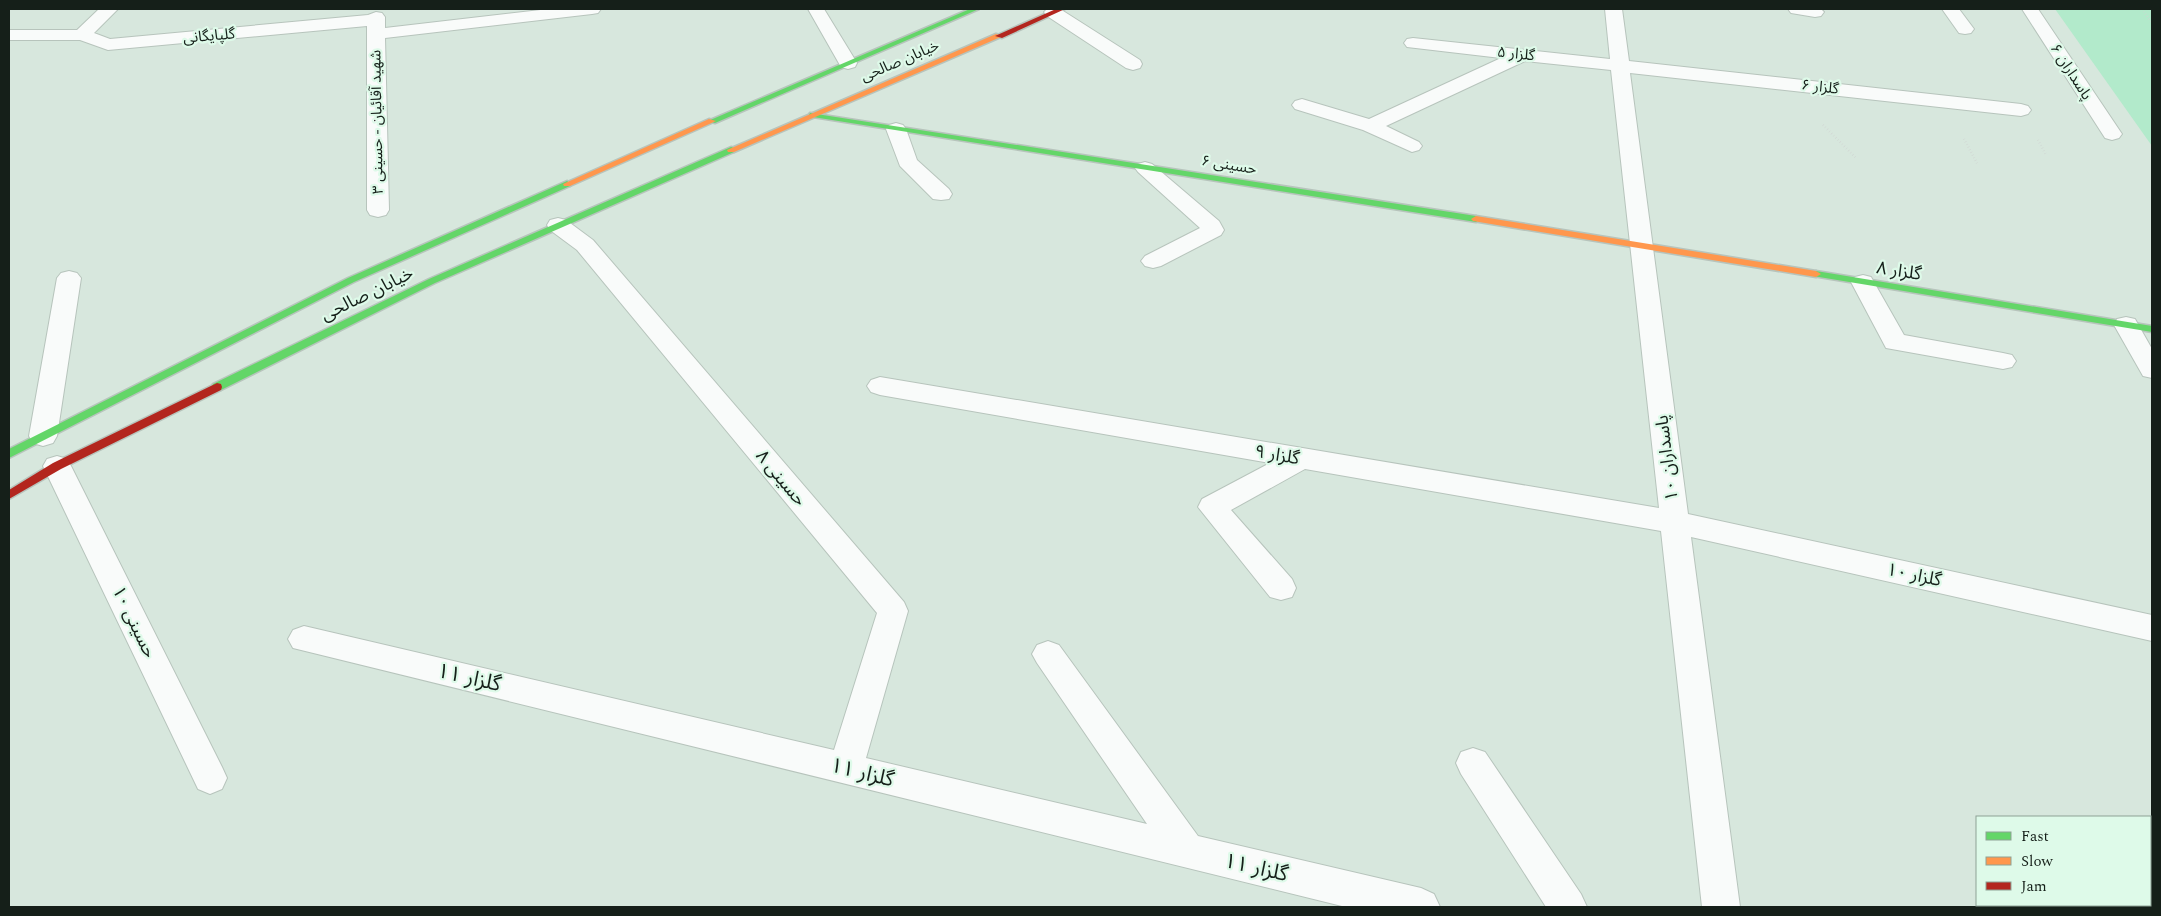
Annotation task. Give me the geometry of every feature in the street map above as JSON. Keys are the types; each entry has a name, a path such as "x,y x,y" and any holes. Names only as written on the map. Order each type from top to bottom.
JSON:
{"main road":[{"name":"خیابان صالحی","path":"720,117 975,9"},
{"name":"خیابان صالحی","path":"751,142 1057,10"},
{"name":"حسینی ۶","path":"812,115 1641,245"},
{"name":"خيابان صالحی","path":"9,454 351,280 720,117"},
{"name":"خيابان صالحی","path":"9,496 58,466 432,282 558,225 751,142"},
{"name":"گلزار ۸","path":"1641,245 2152,330"}],"street":[{"path":"9,35 82,35 109,9"},
{"name":"گلپایگانی","path":"82,35 108,45 376,21 592,9"},
{"path":"816,9 848,63"},
{"name":"پاسداران ١٠","path":"1613,9 1721,907"},
{"path":"1797,9 1815,12"},
{"path":"1950,9 1965,29"},
{"name":"پاسداران ۶","path":"2030,9 2112,134"},
{"path":"1057,10 1133,64"},
{"name":"شهید آقائیان - حسینی ۳","path":"376,21 378,210"},
{"name":"گلزار ۵","path":"1413,43 1620,64"},
{"path":"1370,126 1522,55"},
{"name":"گلزار ۶","path":"1620,64 2021,110"},
{"path":"1302,105 1370,126 1412,146"},
{"path":"896,129 907,162 942,194"},
{"path":"1145,168 1211,226 1213,230 1153,261"},
{"name":"حسینی ۸","path":"558,225 585,245 893,611 845,769"},
{"path":"43,436 69,278"},
{"path":"1863,282 1895,342 2003,361"},
{"path":"2126,325 2152,370"},
{"name":"گلزار ٩","path":"880,386 1675,522"},
{"path":"1281,588 1212,507 1300,458"},
{"name":"حسینی ۱۰","path":"58,466 210,778"},
{"name":"گلزار ۱۰","path":"1675,522 2152,628"},
{"name":"گلزار ١١","path":"304,639 1420,907"},
{"path":"1048,654 1187,851"},
{"path":"1474,763 1568,907"}],"path":[{"path":"2142,9 2152,23"}],"green space":[{"path":"2055,9 2152,9 2152,146"}],"traffic: fast":[{"path":"712,121 975,9"},
{"path":"813,115 1476,219"},
{"path":"217,387 432,281 731,150"},
{"path":"9,454 351,280 567,184"},
{"path":"1816,274 2152,329"}],"traffic: slow":[{"path":"731,150 999,36"},
{"path":"567,184 712,121"},
{"path":"1476,219 1816,274"}],"traffic: jam":[{"path":"999,36 1061,9"},
{"path":"9,495 57,466 217,387"}]}
